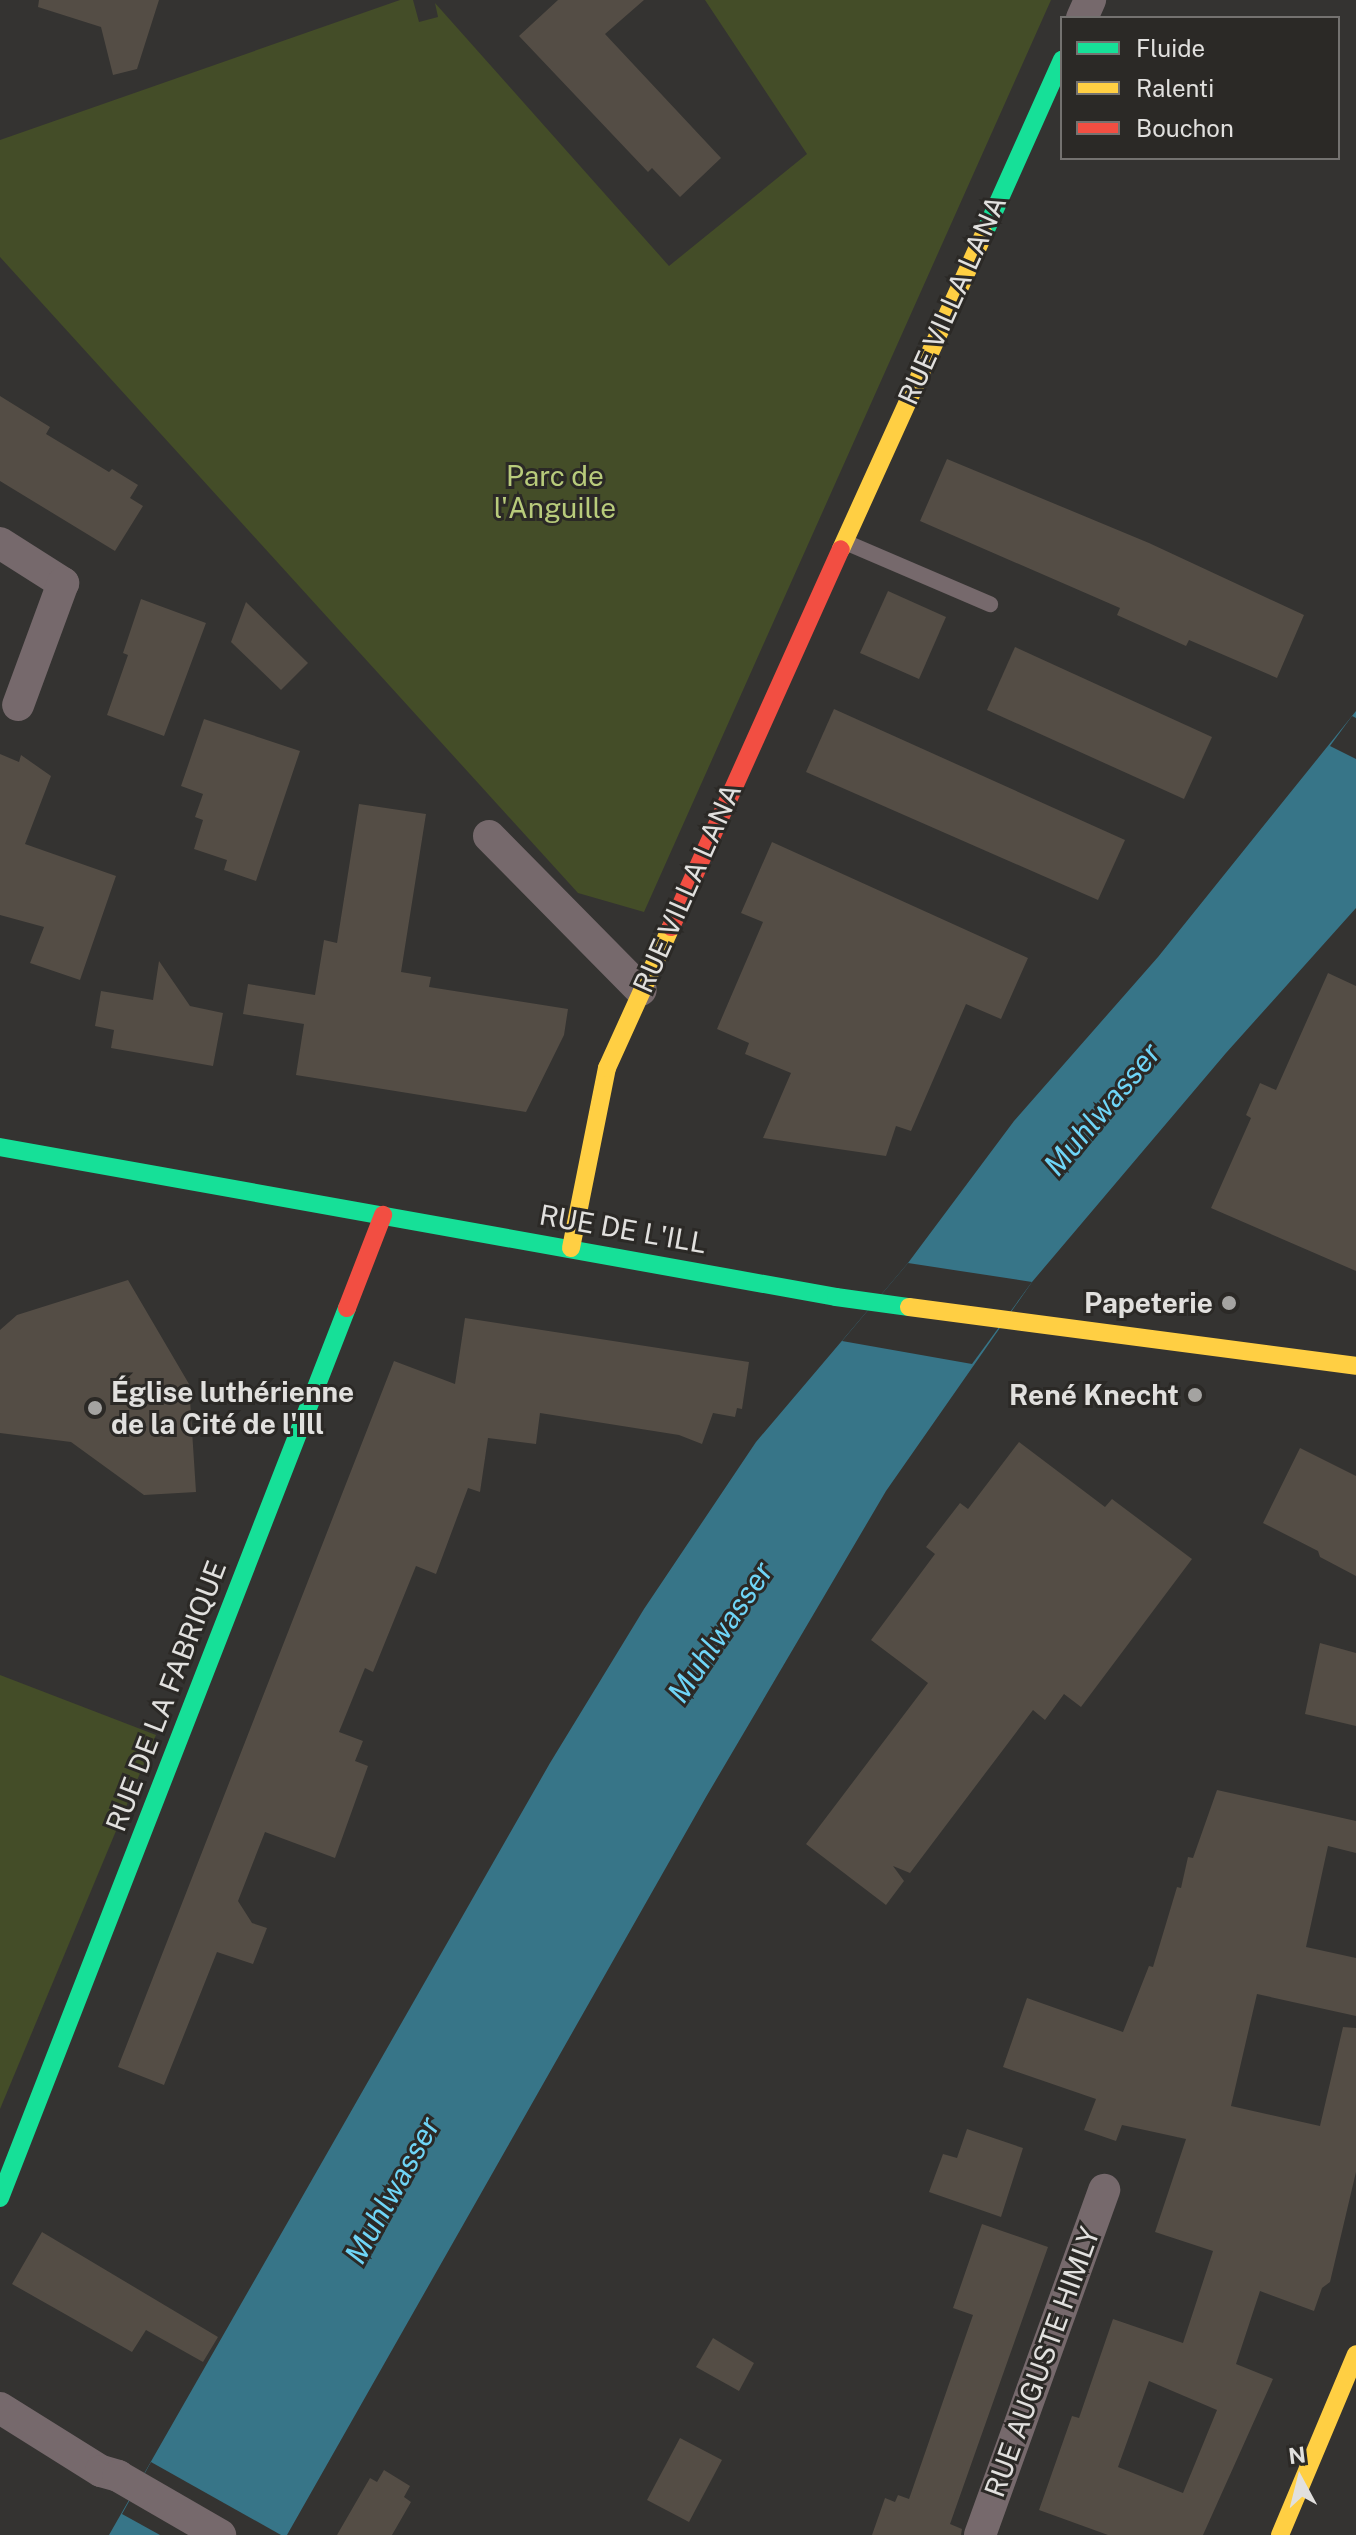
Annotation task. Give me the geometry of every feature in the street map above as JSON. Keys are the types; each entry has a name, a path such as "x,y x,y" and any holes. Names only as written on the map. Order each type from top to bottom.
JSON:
{"street":[{"name":"RUE VILLA LANA","path":"571,1248 607,1068 1060,64"},
{"path":"0,543 63,583 18,705"},
{"path":"489,836 641,990"},
{"name":"RUE DE L'ILL","path":"0,1147 836,1297 1356,1366"},
{"name":"RUE DE LA FABRIQUE","path":"0,2198 383,1215"},
{"name":"RUE DE L'ILL","path":"1239,1351 1302,1370 1329,1383"},
{"name":"RUE AUGUSTE HIMLY","path":"980,2535 1104,2190"},
{"path":"1280,2535 1356,2354"},
{"path":"0,2408 101,2471 118,2476 220,2535"}],"lane":[{"path":"844,541 990,604"}],"green space":[{"name":"Parc de l'Anguille","path":"400,0 413,0 419,22 438,17 435,3 669,266 807,154 705,0 1051,0 644,912 578,893 0,257 0,140"},
{"path":"0,1675 156,1735 0,2109"}],"water":[{"name":"Muhlwasser","path":"1356,711 1356,908 1226,1053 1032,1282 886,1491 706,1797 287,2535 109,2535 550,1763 644,1609 756,1442 908,1263 1014,1121 1158,957"}],"pier":[{"path":"1352,716 1356,718 1356,759 1330,746"},
{"path":"908,1263 1032,1282 972,1364 842,1341"},
{"path":"151,2462 281,2535 160,2535 122,2514"}],"building":[{"path":"39,0 159,0 137,69 113,75 101,27 38,7"},
{"path":"558,0 644,0 605,34 721,158 680,197 652,168 648,172 519,36"},
{"path":"0,396 50,427 46,434 109,472 112,469 138,485 130,498 143,506 115,551 0,481"},
{"path":"947,459 1149,543 1304,615 1277,678 1189,640 1186,646 1117,615 1120,608 920,521"},
{"path":"888,591 946,617 919,679 860,653"},
{"path":"141,599 206,623 164,736 107,715 128,655 123,653"},
{"path":"246,602 308,663 281,690 231,642"},
{"path":"1015,647 1212,737 1184,799 987,710"},
{"path":"834,709 1125,840 1098,900 806,772"},
{"path":"204,719 300,751 256,881 224,870 227,860 194,849 203,820 195,817 203,794 181,786"},
{"path":"0,754 19,762 21,755 51,776 25,844 116,876 80,980 30,963 44,927 0,915"},
{"path":"359,804 426,814 401,972 431,977 429,987 568,1009 564,1035 526,1112 296,1075 304,1024 243,1014 248,984 315,995 324,940 337,943"},
{"path":"772,842 1028,958 1001,1019 966,1004 911,1131 896,1126 886,1156 763,1138 791,1073 745,1054 749,1043 717,1029 763,922 741,913"},
{"path":"159,961 190,1006 223,1013 213,1066 111,1048 114,1030 95,1026 101,991 153,1000"},
{"path":"1328,973 1356,986 1356,1271 1211,1208 1251,1118 1246,1115 1260,1083 1276,1090"},
{"name":"Église luthérienne de la Cité de l'Ill","path":"128,1280 189,1384 196,1492 144,1495 71,1442 0,1433 0,1330 17,1315"},
{"path":"465,1318 749,1362 742,1409 737,1408 735,1417 713,1413 702,1444 679,1435 540,1413 536,1444 488,1438 480,1492 468,1488 436,1574 416,1566 373,1672 365,1668 339,1732 363,1741 355,1761 368,1766 335,1858 265,1832 238,1901 252,1923 267,1928 253,1964 217,1952 164,2085 118,2067 394,1361 455,1384"},
{"path":"1019,1442 1105,1507 1112,1499 1192,1559 1081,1707 1064,1694 1045,1720 1033,1710 910,1873 893,1866 904,1881 886,1905 806,1844 928,1683 871,1640 935,1554 926,1547 960,1503 968,1509"},
{"path":"1300,1448 1356,1476 1356,1576 1320,1557 1318,1551 1263,1523"},
{"path":"1320,1643 1356,1653 1356,1726 1305,1714"},
{"path":"1217,1790 1356,1821 1356,1853 1328,1846 1306,1947 1356,1958 1356,2016 1257,1994 1231,2106 1320,2126 1343,2027 1356,2028 1356,2172 1330,2282 1322,2288 1314,2311 1260,2291 1236,2364 1273,2379 1203,2535 1108,2535 1039,2510 1072,2416 1079,2418 1113,2319 1183,2343 1213,2251 1155,2232 1186,2139 1122,2125 1116,2141 1084,2130 1096,2099 1003,2067 1027,1998 1123,2032 1149,1966 1153,1967 1177,1887 1181,1888 1188,1857 1193,1858","holes":["1149,2381 1217,2410 1183,2493 1118,2467"]},
{"path":"967,2129 1023,2148 1001,2217 929,2192 943,2154 957,2158"},
{"path":"982,2224 1048,2247 950,2524 962,2529 961,2535 872,2535 885,2498 895,2502 898,2495 909,2499 973,2315 953,2308"},
{"path":"42,2232 218,2337 203,2362 146,2330 132,2352 12,2284"},
{"path":"713,2338 754,2363 739,2391 696,2367"},
{"path":"680,2438 722,2460 689,2522 647,2500"},
{"path":"384,2470 410,2486 404,2497 411,2502 392,2535 337,2535 370,2478 377,2482"}],"traffic: fast":[{"path":"984,234 1060,64"},
{"path":"0,1147 836,1297 909,1307"},
{"path":"0,2198 347,1308"}],"traffic: slow":[{"path":"841,549 984,234"},
{"path":"571,1248 607,1068 671,927"},
{"path":"909,1307 1356,1366"},
{"path":"1280,2535 1356,2354"}],"traffic: jam":[{"path":"671,927 841,549"},
{"path":"347,1308 383,1215"}],"place":[{"name":"Papeterie","path":"1229,1303"},
{"name":"René Knecht","path":"1195,1395"},
{"name":"Église luthérienne de la Cité de l'Ill","path":"95,1408"}]}
